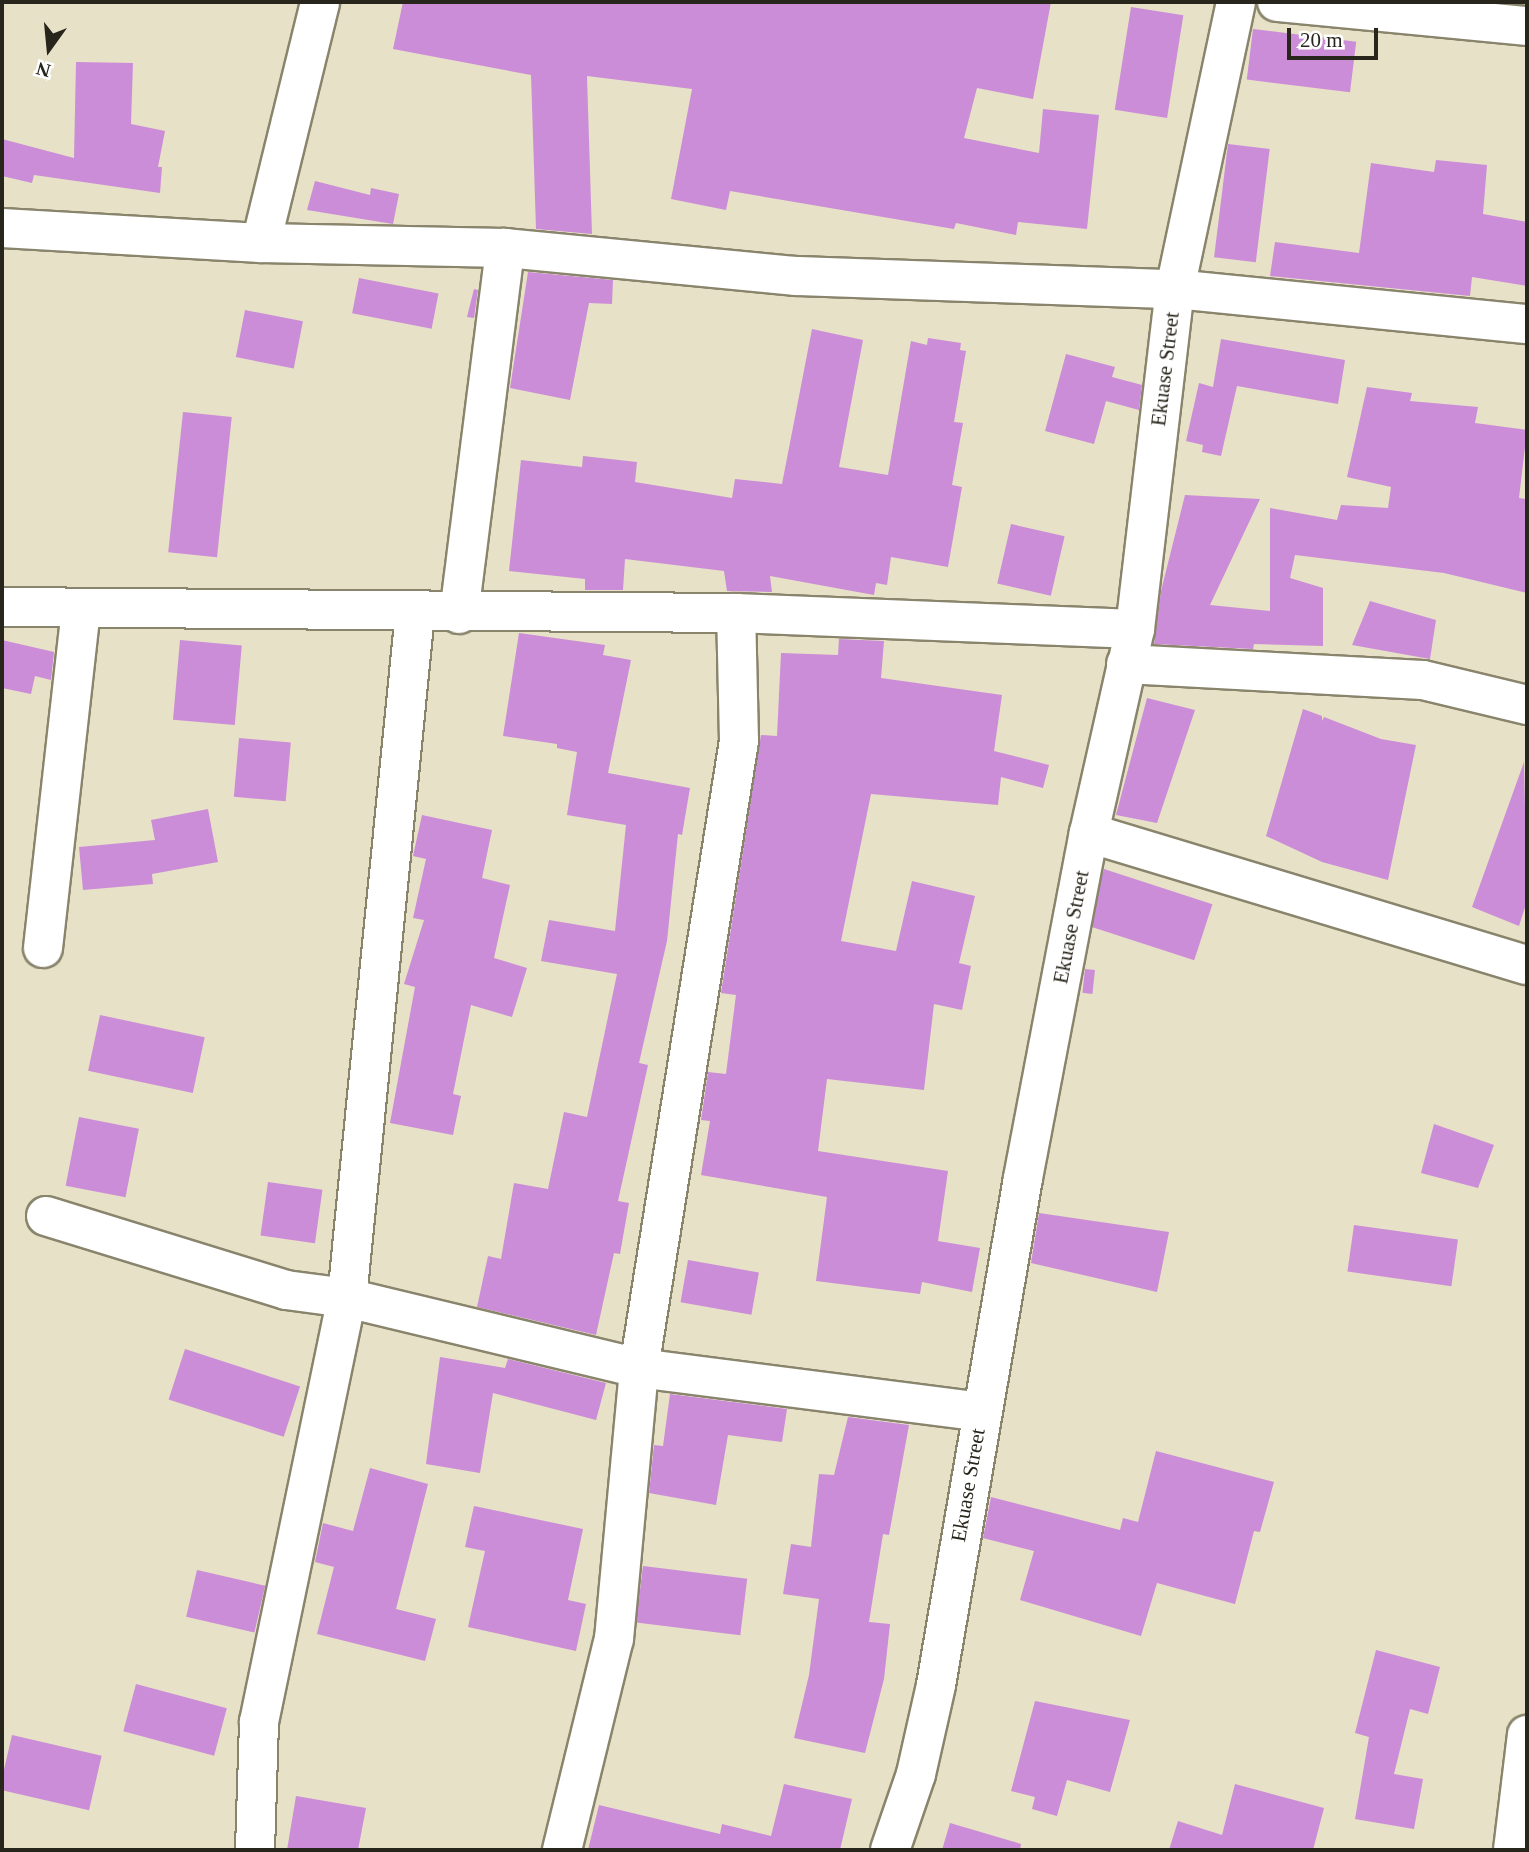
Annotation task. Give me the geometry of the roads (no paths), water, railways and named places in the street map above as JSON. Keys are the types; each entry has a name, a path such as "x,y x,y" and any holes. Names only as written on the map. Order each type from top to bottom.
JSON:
{"street":[{"path":"261,243 320,2"},
{"name":"Ekuase Street","path":"890,1850 916,1774 936,1685 981,1412 1089,833 1130,646 1175,289 1236,2"},
{"path":"1278,2 1519,18"},
{"path":"2,228 261,243 505,248 796,276 1175,289 1527,324"},
{"path":"459,614 505,248"},
{"path":"2,607 459,614 736,613 1130,646 1423,680 1527,705"},
{"path":"43,948 81,608"},
{"path":"255,1850 259,1721 347,1298 415,613"},
{"path":"562,1850 614,1639 639,1368 739,741 736,613"},
{"path":"1089,833 1527,965"},
{"path":"46,1216 286,1290 347,1298 639,1368 981,1412"},
{"path":"1513,1850 1524,1811 1527,1735"}]}
